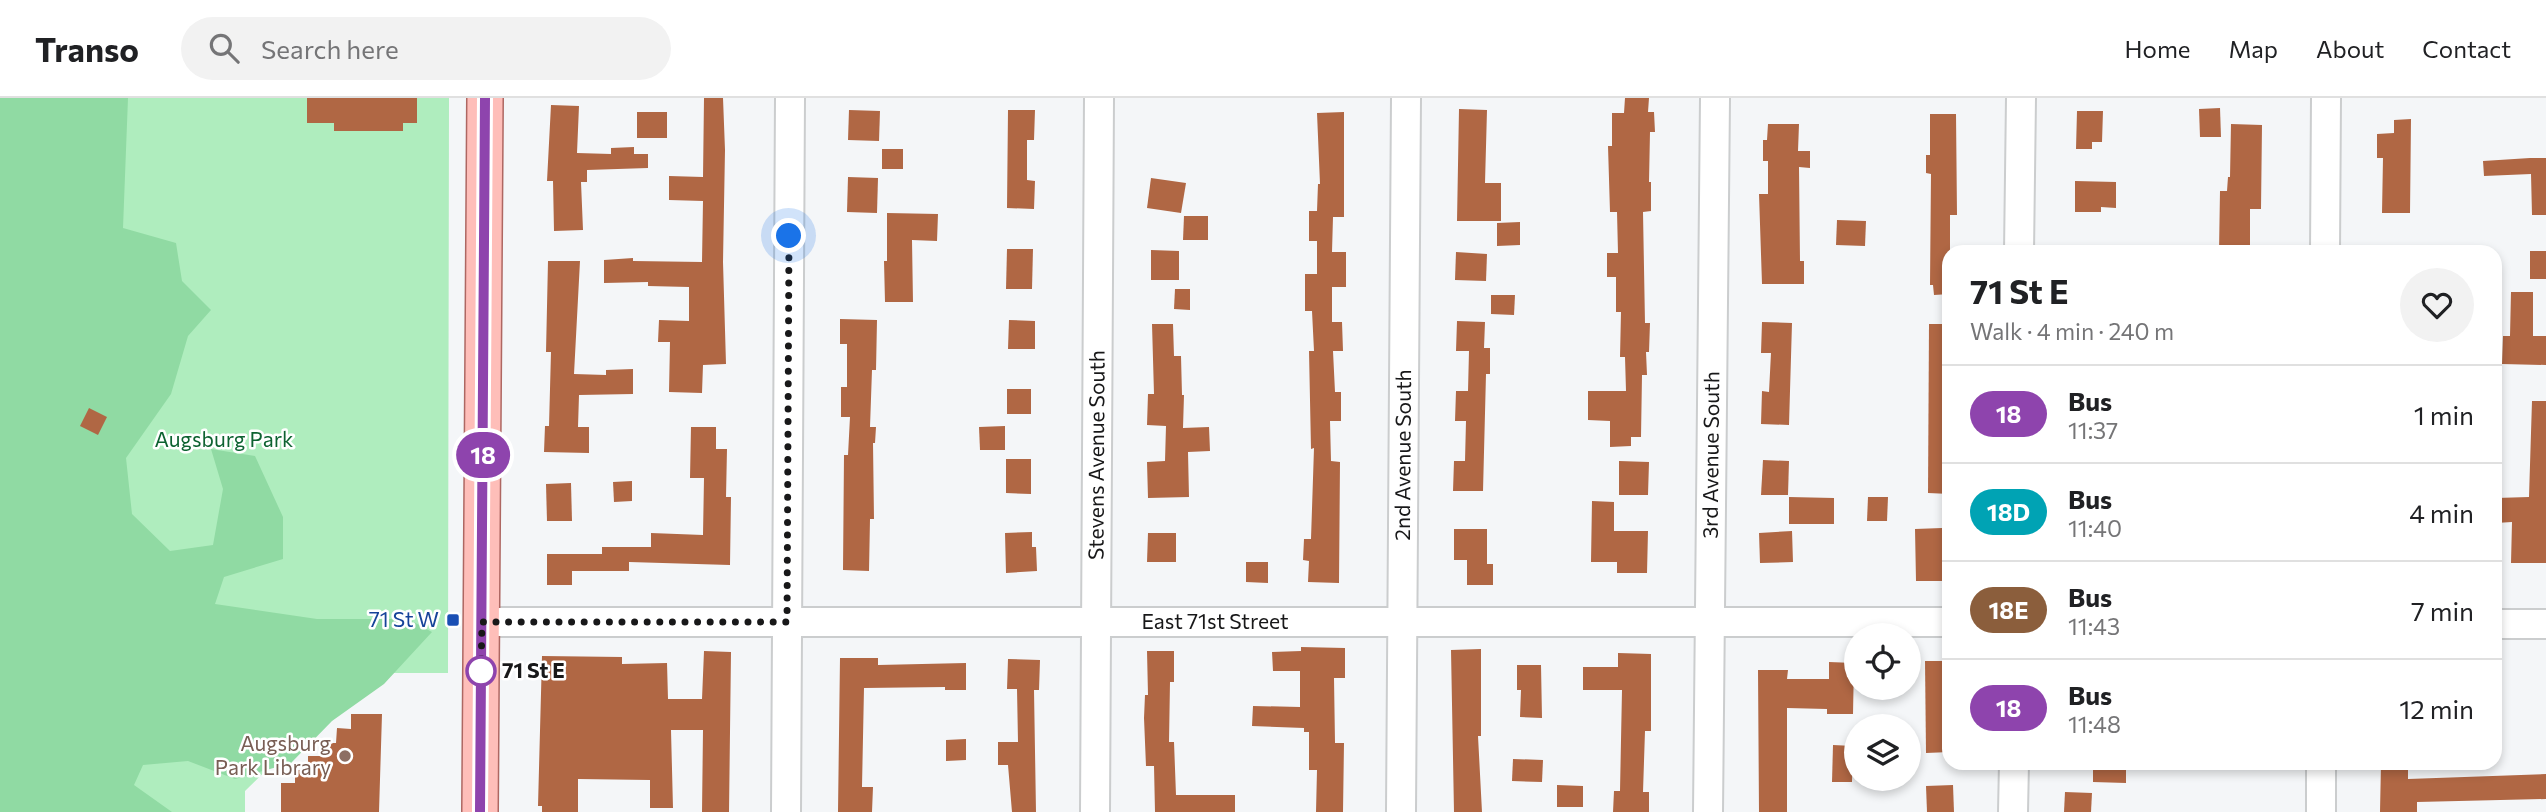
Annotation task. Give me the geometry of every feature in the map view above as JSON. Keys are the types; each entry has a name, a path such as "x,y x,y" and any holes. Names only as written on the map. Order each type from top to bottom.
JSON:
{"main road":[{"path":"480,812 485,98"}],"street":[{"path":"786,812 790,98"},
{"name":"Stevens Avenue South","path":"1095,812 1099,98"},
{"name":"2nd Avenue South","path":"1401,812 1406,98"},
{"name":"3rd Avenue South","path":"1708,812 1715,98"},
{"path":"2019,245 2021,98"},
{"path":"2325,245 2326,98"},
{"name":"East 71st Street","path":"482,622 1942,622"},
{"path":"2502,624 2546,624"},
{"path":"2013,812 2014,770"},
{"path":"2321,770 2321,812"}],"green space":[{"name":"Augsburg Park","path":"0,98 449,98 448,673 365,673 245,791 245,812 0,812"},
{"path":"0,98 128,98 123,228 176,243 182,281 211,310 188,336 171,394 126,458 132,514 170,551 213,545 223,489 211,449 255,456 283,517 283,559 224,577 215,604 317,619 408,619 432,632 384,684 332,721 291,763 235,779 188,761 143,765 134,785 172,812 0,812"}],"building":[{"path":"307,98 417,98 417,123 403,123 403,131 334,131 334,123 307,123"},
{"path":"704,98 723,98 726,364 703,365 702,393 669,392 670,342 658,342 659,320 689,321 689,287 648,286 648,282 604,283 604,260 633,258 633,261 702,262 703,201 669,200 669,176 703,177"},
{"path":"1625,98 1649,98 1648,112 1654,112 1655,132 1650,132 1651,211 1643,212 1645,323 1650,323 1649,352 1646,352 1647,375 1642,375 1641,437 1631,437 1631,446 1610,447 1610,421 1588,420 1588,391 1626,391 1625,357 1620,357 1621,312 1616,312 1616,277 1607,277 1607,253 1618,253 1617,212 1610,212 1608,146 1612,146 1612,113 1624,113"},
{"path":"551,105 579,106 577,153 611,154 611,148 634,147 634,154 648,154 648,168 587,170 587,182 581,182 583,230 554,231 553,181 547,181"},
{"path":"2220,108 2221,137 2200,137 2199,109"},
{"path":"1459,109 1487,110 1485,183 1501,183 1501,221 1457,221"},
{"path":"849,110 880,111 879,141 848,140"},
{"path":"1008,110 1035,110 1034,140 1027,140 1027,180 1035,181 1034,209 1007,208"},
{"path":"2077,111 2103,111 2102,142 2092,142 2092,149 2076,149"},
{"path":"637,112 667,112 667,138 637,138"},
{"path":"1344,112 1344,217 1333,217 1332,252 1346,252 1346,287 1332,287 1332,322 1342,322 1343,351 1333,351 1335,392 1341,392 1341,421 1330,421 1331,461 1340,462 1339,583 1308,582 1309,561 1303,560 1304,539 1311,539 1314,448 1311,449 1309,351 1314,351 1312,311 1305,311 1305,274 1317,274 1317,241 1309,241 1309,211 1317,211 1320,184 1317,113"},
{"path":"1930,114 1956,114 1957,215 1950,215 1950,245 1942,245 1942,294 1934,295 1933,285 1930,285 1931,174 1926,173 1926,155 1930,155"},
{"path":"2411,119 2410,213 2382,213 2383,158 2377,158 2377,134 2394,133 2394,120"},
{"path":"1768,124 1799,124 1798,151 1810,151 1810,168 1799,167 1800,261 1804,261 1804,284 1762,284 1759,194 1768,194 1768,161 1763,161 1763,140 1767,140"},
{"path":"2231,124 2262,125 2261,209 2250,209 2250,245 2219,245 2220,191 2227,191 2230,177"},
{"path":"882,149 903,149 903,169 882,169"},
{"path":"2546,158 2546,215 2532,215 2531,174 2484,176 2483,161"},
{"path":"848,177 878,178 877,213 847,212"},
{"path":"1151,178 1186,183 1181,213 1147,208"},
{"path":"2075,181 2116,182 2116,208 2101,207 2101,212 2075,212"},
{"path":"887,213 938,214 937,241 912,240 913,302 885,302"},
{"path":"1184,216 1208,216 1208,240 1183,240"},
{"path":"1837,220 1866,221 1865,246 1836,245"},
{"path":"1520,222 1520,245 1497,246 1497,223"},
{"path":"1007,249 1033,249 1032,289 1006,289"},
{"path":"1151,250 1179,251 1179,280 1151,280"},
{"path":"2530,251 2546,251 2546,279 2530,279"},
{"path":"1456,252 1487,254 1486,281 1455,280"},
{"path":"548,261 580,261 574,374 606,375 606,370 633,369 633,394 579,395 578,427 589,427 589,453 544,452 545,426 549,426 551,352 546,352"},
{"path":"1175,289 1190,289 1190,310 1174,309"},
{"path":"2511,292 2533,292 2533,336 2546,336 2546,365 2502,364 2503,336 2510,336"},
{"path":"1491,295 1515,295 1514,315 1491,314"},
{"path":"840,319 877,320 876,370 872,370 870,427 876,427 873,443 874,519 870,519 869,571 843,570 844,455 848,455 850,417 841,417 841,387 847,387 847,344 840,344"},
{"path":"1009,320 1035,321 1035,349 1008,349"},
{"path":"1457,321 1485,322 1484,348 1490,348 1490,374 1486,374 1483,491 1453,491 1454,461 1465,461 1466,421 1455,421 1456,391 1468,391 1469,351 1456,351"},
{"path":"1762,322 1792,323 1789,425 1761,424 1762,391 1769,392 1771,353 1761,353"},
{"path":"1152,324 1173,324 1174,356 1181,356 1183,428 1209,427 1210,451 1188,452 1189,497 1148,498 1147,462 1165,461 1166,426 1147,425 1148,394 1154,394"},
{"path":"1929,324 1942,324 1942,494 1928,493"},
{"path":"1007,389 1031,389 1031,414 1007,414"},
{"path":"2532,401 2546,401 2546,563 2511,563 2512,522 2502,523 2502,498 2529,497"},
{"path":"89,408 107,417 98,435 80,426"},
{"path":"1005,426 1005,450 980,450 979,427"},
{"path":"691,427 716,427 716,449 727,449 726,497 731,497 730,565 629,562 629,571 572,571 572,585 547,585 547,554 602,554 602,547 651,547 651,533 703,535 704,478 690,478"},
{"path":"1006,459 1031,459 1031,494 1006,493"},
{"path":"1763,460 1789,461 1788,495 1761,495"},
{"path":"1619,461 1649,462 1648,495 1619,495"},
{"path":"632,481 632,501 614,502 613,482"},
{"path":"571,483 572,521 547,521 546,484"},
{"path":"1789,497 1834,498 1834,524 1789,524"},
{"path":"1868,497 1888,497 1887,521 1867,521"},
{"path":"1592,501 1614,502 1614,531 1648,531 1647,573 1617,573 1617,562 1591,562"},
{"path":"1942,528 1942,581 1916,581 1915,529"},
{"path":"1454,529 1487,529 1487,564 1493,564 1493,585 1467,585 1467,560 1454,560"},
{"path":"1792,531 1793,562 1760,563 1759,533"},
{"path":"1032,532 1037,571 1006,573 1005,533"},
{"path":"1148,533 1176,533 1176,562 1147,562"},
{"path":"1246,562 1268,562 1268,583 1246,582"},
{"path":"1301,647 1345,648 1345,678 1334,678 1335,743 1344,743 1343,812 1316,812 1317,770 1309,770 1309,732 1304,732 1304,728 1252,726 1253,706 1300,707 1300,671 1273,671 1272,652 1301,651"},
{"path":"1481,649 1481,736 1478,736 1482,812 1454,812 1451,650"},
{"path":"704,651 731,652 729,812 702,812 703,730 671,730 673,808 650,808 650,780 578,779 578,812 542,812 542,806 538,806 542,656 622,657 622,664 667,663 668,699 702,699"},
{"path":"1147,651 1174,651 1174,682 1170,682 1169,742 1174,742 1176,795 1235,795 1235,812 1155,812 1154,766 1146,766 1144,718 1145,695 1148,695"},
{"path":"1618,653 1651,654 1651,731 1645,731 1643,792 1649,792 1649,812 1613,812 1614,791 1620,791 1622,690 1583,690 1583,667 1618,667"},
{"path":"840,658 878,658 878,665 966,663 966,690 945,690 945,687 864,688 862,787 873,787 872,812 838,812"},
{"path":"1008,659 1040,660 1039,690 1034,690 1036,812 1012,812 1008,765 998,765 998,742 1018,742 1017,689 1007,689"},
{"path":"1925,661 1942,661 1942,752 1926,753"},
{"path":"1829,662 1844,663 1844,700 1853,700 1853,714 1827,714 1827,709 1787,708 1787,812 1759,812 1758,670 1788,670 1787,679 1829,679"},
{"path":"1517,665 1541,665 1542,718 1520,717 1521,690 1517,690"},
{"name":"Augsburg Park Library","path":"351,714 382,714 379,812 281,812 281,783 295,783 295,770 308,770 308,756 323,756 323,743 336,743 337,728 351,729"},
{"path":"966,739 966,760 946,761 946,740"},
{"path":"1833,745 1844,746 1844,782 1832,782"},
{"path":"1513,759 1543,760 1542,782 1512,781"},
{"path":"2093,770 2126,770 2126,783 2093,782"},
{"path":"2381,770 2408,770 2408,779 2546,774 2546,799 2417,802 2417,812 2380,812"},
{"path":"1557,785 1583,786 1583,807 1557,807"},
{"path":"1953,785 1954,812 1927,812 1926,786"},
{"path":"2065,792 2092,793 2091,812 2064,812"}],"bus line":[{"name":"18","path":"480,812 485,98"}],"place":[{"name":"71 St W","path":"453,620"},
{"name":"71 St E","path":"481,671"},
{"name":"Augsburg Park Library","path":"345,756"}],"route":[{"path":"481,671 482,622 787,622 789,236"}]}
